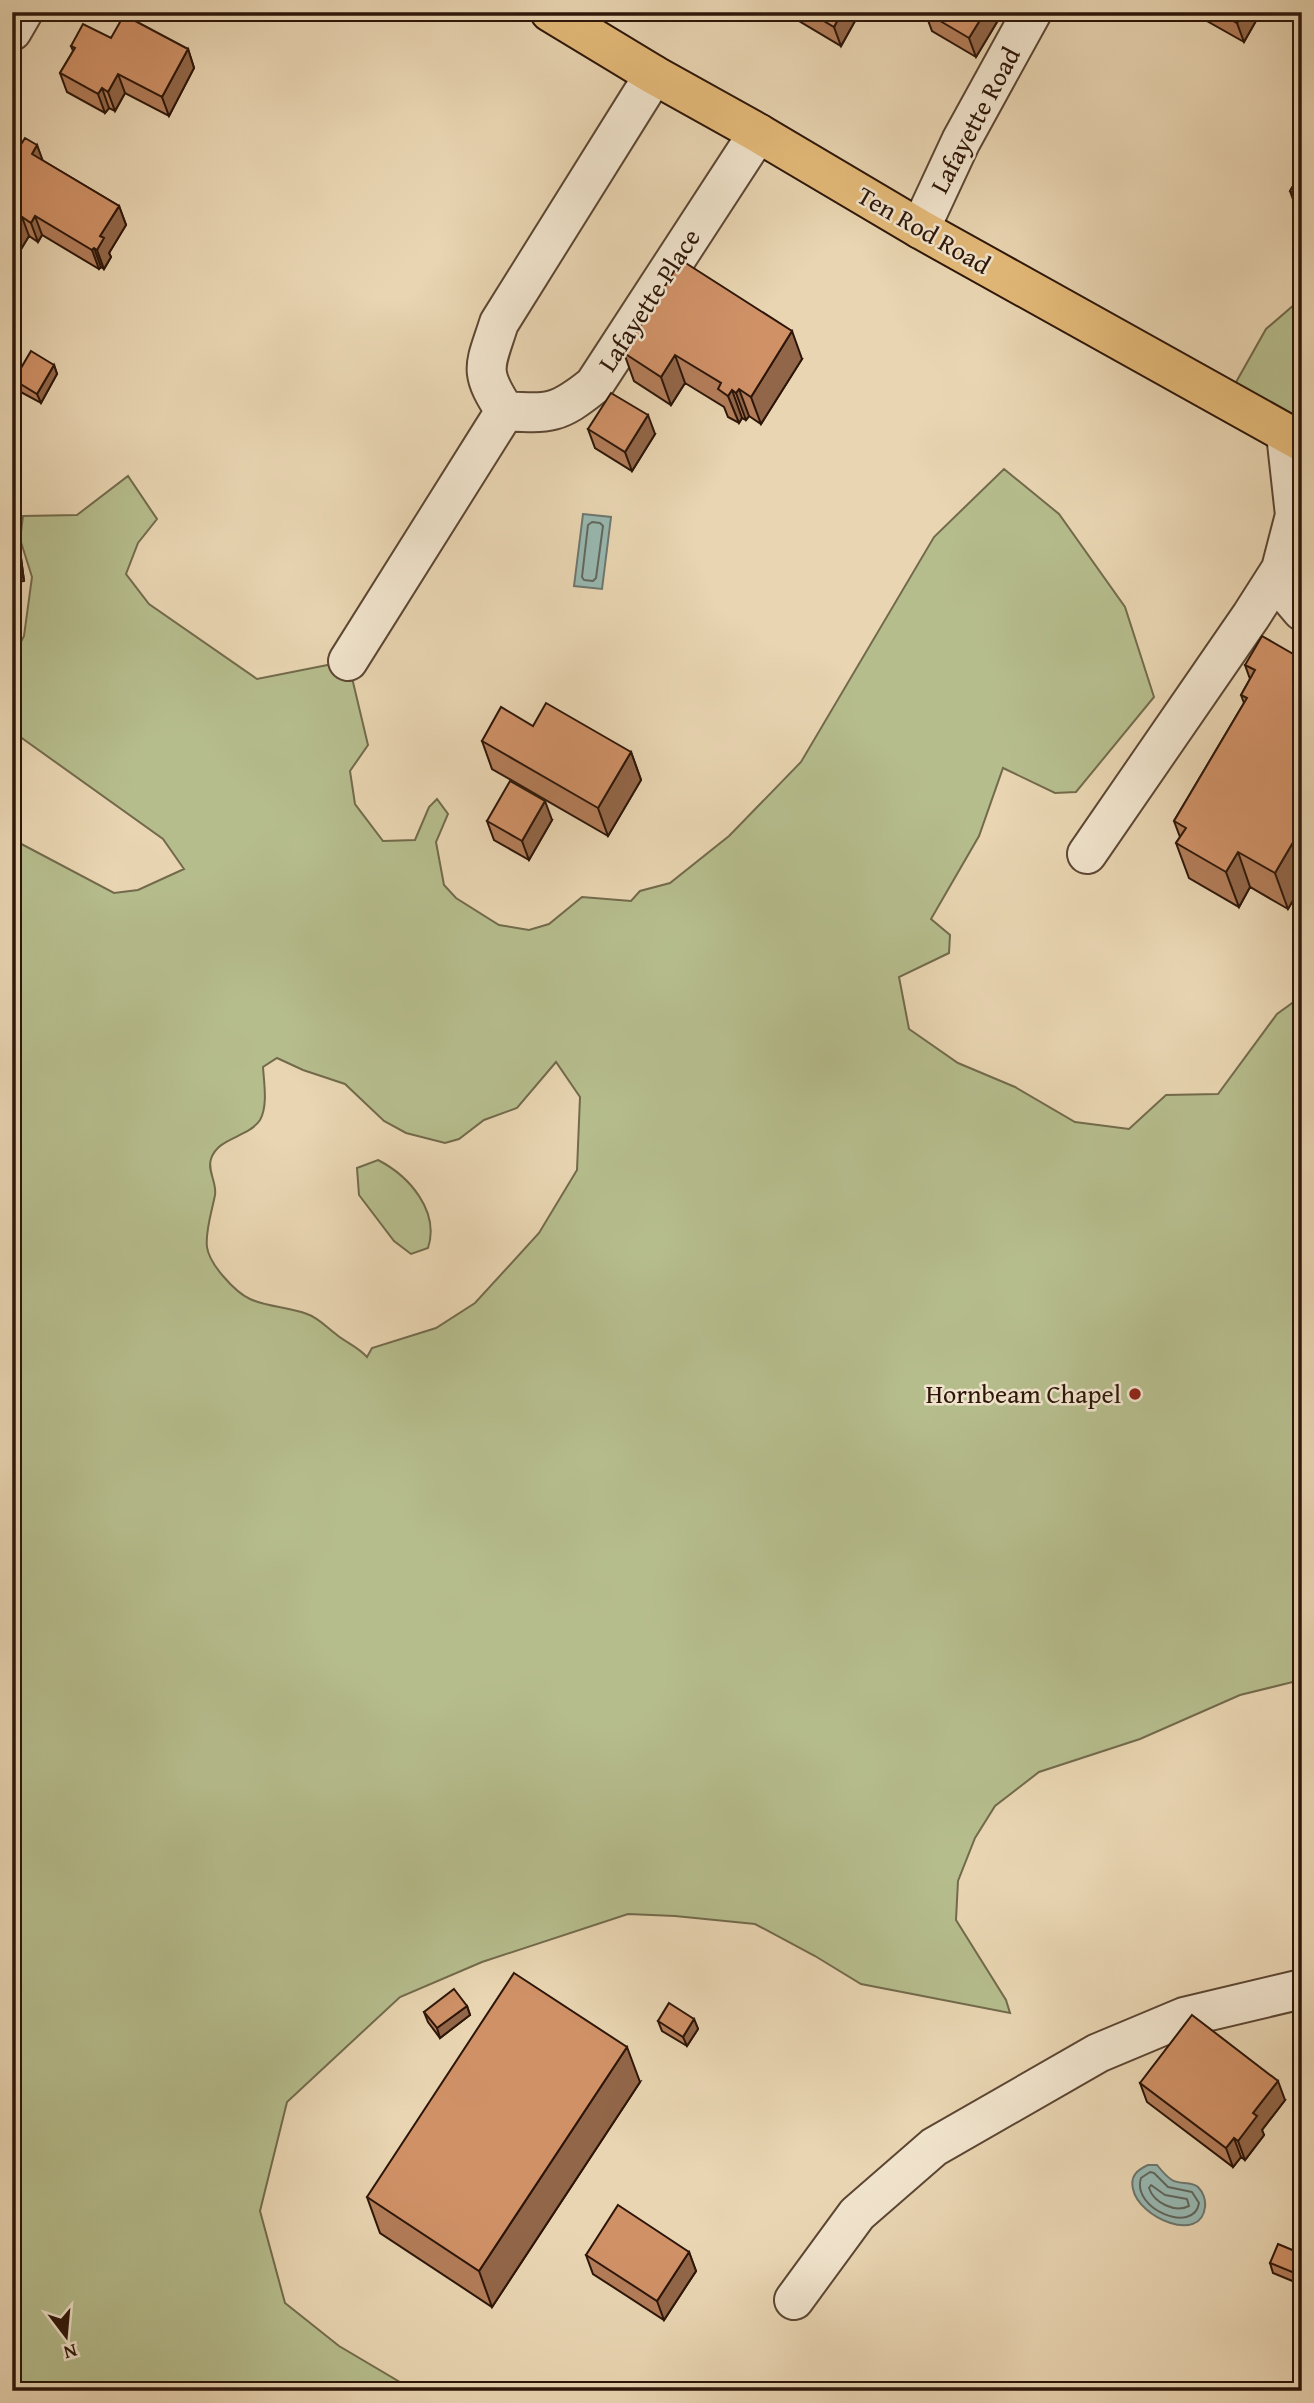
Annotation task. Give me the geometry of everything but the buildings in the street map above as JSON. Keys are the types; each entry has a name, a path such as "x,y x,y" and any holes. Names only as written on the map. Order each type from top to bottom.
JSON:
{"main road":[{"name":"Ten Rod Road","path":"551,12 920,229 1294,438"}],"street":[{"path":"12,31 23,12"},
{"name":"Lafayette Road","path":"920,229 961,141 1032,12"},
{"path":"348,661 505,411 491,389 485,368 499,323 654,75"},
{"name":"Lafayette Place","path":"505,411 540,414 569,405 594,385 758,133"},
{"path":"1087,853 1281,569 1295,515 1294,438"},
{"path":"1275,579 1302,611"},
{"path":"794,2300 857,2214 934,2147 1098,2053 1184,2017 1302,1989"}],"green space":[{"path":"1302,298 1302,425 1235,384 1266,329"},
{"path":"1004,469 1059,514 1125,607 1154,697 1076,792 1055,793 1003,768 979,836 931,919 950,935 949,953 899,977 909,1029 958,1063 1015,1087 1075,1122 1129,1129 1166,1095 1218,1094 1277,1014 1302,996 1302,1673 1297,1681 1240,1695 1140,1739 1039,1772 995,1806 975,1838 958,1881 956,1920 1006,2000 1010,2013 861,1984 755,1924 628,1914 482,1962 400,1997 287,2102 260,2211 285,2303 339,2346 415,2391 12,2391 12,839 114,893 138,890 184,869 163,839 12,731 12,659 24,636 32,577 20,539 23,516 77,515 128,476 157,519 138,543 126,574 149,604 257,679 348,661 368,745 350,771 355,804 383,841 415,840 429,807 437,799 448,814 436,842 444,885 456,898 499,925 529,930 549,924 582,897 631,901 640,891 670,883 729,836 801,762 934,537","holes":["277,1058 345,1084 384,1121 406,1133 445,1143 459,1139 484,1120 517,1108 556,1062 580,1097 577,1170 539,1233 475,1303 436,1328 372,1348 367,1357 311,1316 257,1302 244,1295 230,1284 218,1269 207,1247 215,1195 211,1159 220,1146 248,1131 260,1120 265,1101 263,1067"]},
{"path":"378,1160 411,1185 426,1208 431,1234 428,1248 411,1254 394,1241 359,1195 357,1168"}],"water":[{"path":"583,514 611,517 602,589 574,586"},
{"path":"1148,2165 1157,2165 1175,2181 1198,2187 1205,2202 1201,2218 1193,2224 1182,2225 1170,2223 1146,2209 1138,2200 1132,2184 1135,2174"}],"place":[{"name":"Hornbeam Chapel","path":"1135,1394"}]}
